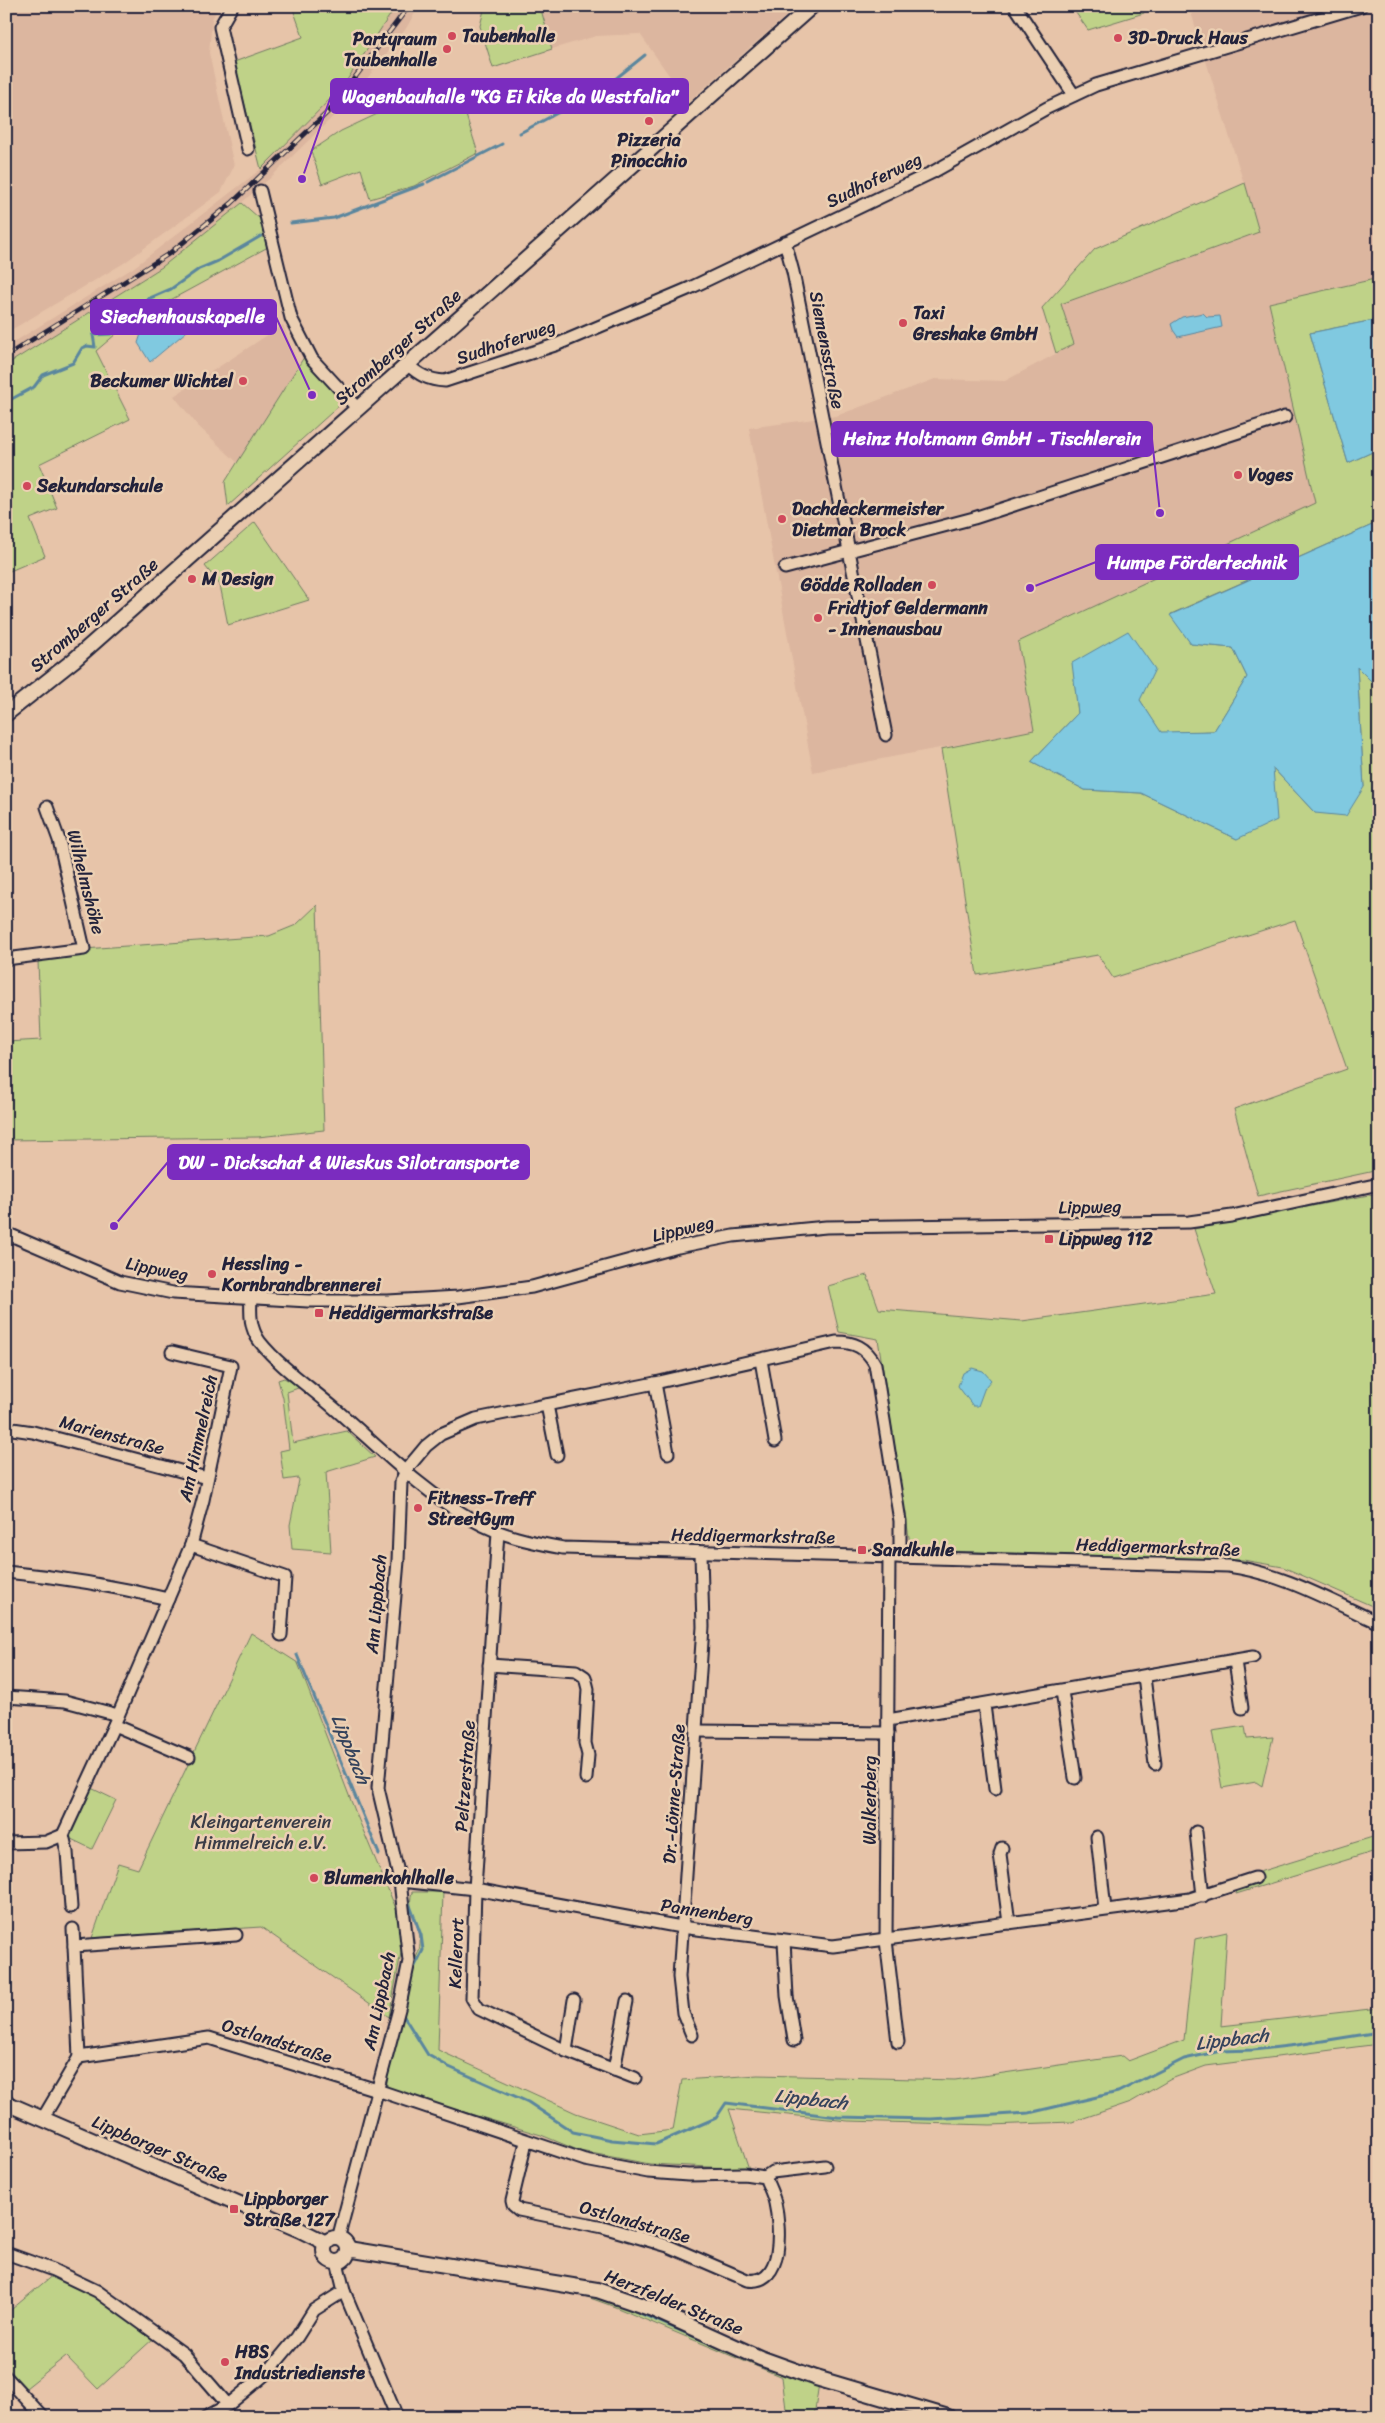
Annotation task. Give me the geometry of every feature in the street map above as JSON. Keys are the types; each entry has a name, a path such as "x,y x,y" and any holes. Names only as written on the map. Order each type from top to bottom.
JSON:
{"main road":[{"name":"Stromberger Straße","path":"6,714 74,660 812,6"},
{"name":"Lippborger Straße","path":"6,2103 300,2230 332,2241"},
{"path":"332,2241 345,2242 348,2250 344,2259 337,2262 327,2258 324,2251 332,2241"},
{"name":"Herzfelder Straße","path":"348,2250 597,2290 652,2310 760,2358 806,2375 948,2417"}],"street":[{"path":"232,6 220,27 248,149"},
{"path":"1015,6 1074,94"},
{"name":"Sudhoferweg","path":"407,364 419,375 431,380 445,381 484,370 626,317 933,172 1074,94 1122,75 1361,6"},
{"path":"260,192 291,318 312,359 357,408"},
{"name":"Siemensstraße","path":"785,242 793,272 851,552 886,735"},
{"path":"785,568 974,518 1285,417"},
{"name":"Wilhelmshöhe","path":"6,959 84,948 59,840 47,807"},
{"name":"Lippweg","path":"6,1233 120,1282 173,1293 251,1298 388,1301 458,1297 532,1287 678,1247 734,1236 826,1227 1189,1222 1232,1216 1379,1184"},
{"name":"Heddigermarkstraße","path":"251,1298 251,1320 259,1340 268,1350 439,1499 498,1532 563,1548 1228,1566 1250,1569 1278,1577 1379,1623"},
{"path":"406,1470 426,1446 442,1434 476,1419 655,1383 836,1342 848,1342 859,1346 869,1353 875,1364 900,1521 894,1557"},
{"name":"Am Himmelreich","path":"63,1835 116,1720 191,1545 207,1478 231,1366 172,1352"},
{"path":"761,1360 775,1441"},
{"path":"655,1383 668,1453"},
{"path":"547,1405 557,1455"},
{"name":"Marienstraße","path":"6,1428 33,1432 207,1478"},
{"name":"Am Lippbach","path":"332,2241 377,2090 400,2005 409,1961 400,1881 378,1788 398,1561 401,1482 406,1470"},
{"name":"Peltzerstraße","path":"475,1889 498,1532"},
{"path":"191,1545 284,1577 281,1635"},
{"name":"Dr.-Lönne-Straße","path":"692,2035 683,2013 679,1977 703,1627 701,1553"},
{"name":"Walkerberg","path":"894,1557 888,1720 886,1940 898,2042"},
{"path":"6,1572 52,1576 168,1599"},
{"path":"888,1720 984,1705 1253,1657"},
{"path":"1235,1661 1242,1708"},
{"path":"489,1665 576,1671 585,1677 588,1689 585,1743 588,1755 586,1778"},
{"path":"1144,1677 1155,1764"},
{"path":"1062,1691 1075,1778"},
{"path":"6,1697 65,1701 116,1720 189,1758"},
{"path":"984,1705 995,1789"},
{"path":"697,1731 888,1733"},
{"path":"1196,1832 1203,1896"},
{"path":"6,1843 46,1842 63,1835 71,1907"},
{"path":"1097,1837 1105,1909"},
{"path":"1002,1848 1000,1854 1009,1923"},
{"name":"Pannenberg","path":"400,1881 475,1889 681,1927 834,1946 1203,1896 1255,1878"},
{"name":"Kellerort","path":"475,1889 472,1998 479,2009 566,2051 635,2078"},
{"path":"44,2118 79,2056 73,1929"},
{"path":"74,1946 236,1935"},
{"path":"784,1941 787,1996 794,2040"},
{"path":"566,2051 574,2000"},
{"path":"614,2070 627,2001"},
{"name":"Ostlandstraße","path":"79,2056 209,2038 377,2090 526,2142 585,2160 648,2172 688,2175 744,2174 765,2177 772,2172 825,2166"},
{"name":"Ostlandstraße","path":"526,2142 512,2201 515,2208 603,2227 668,2246 747,2280 759,2280 771,2269 778,2247 779,2228 774,2202 765,2177"},
{"path":"6,2253 53,2270 97,2291 184,2354 228,2405"},
{"path":"337,2262 344,2291 397,2417"},
{"path":"206,2417 228,2405 248,2390 280,2360 314,2310 344,2291"},
{"path":"6,2377 43,2417"}],"shaded area":[{"path":"6,6 219,6 212,19 209,53 234,166 221,192 124,263 6,333"},
{"path":"396,6 419,6 405,30 351,99 269,179 202,237 162,267 6,365 6,347 133,268 261,169 343,86"},
{"path":"540,6 797,6 688,102 640,34 596,36 552,49"},
{"path":"1189,6 1379,6 1379,278 1269,303 1316,503 1018,642 1034,730 813,772 749,428 836,416 935,379 1005,381 1074,344 1061,304 1259,232"},
{"name":"Beckumer Wichtel","path":"283,325 299,366 238,463 198,426 174,396"}],"green space":[{"path":"292,6 396,6 343,86 261,169 234,62 303,37"},
{"path":"485,6 540,6 552,49 493,68 480,26"},
{"path":"1071,6 1142,6 1144,13 1088,30"},
{"path":"457,87 478,153 414,186 370,199 361,169 322,184 311,151 341,131 403,102"},
{"path":"1245,183 1259,232 1061,304 1074,344 1056,353 1042,308 1095,249"},
{"path":"242,203 267,225 268,247 130,322 96,351 130,419 39,464 57,508 30,519 45,556 10,571 6,561 6,365 162,267"},
{"path":"1379,278 1379,319 1310,333 1348,463 1379,449 1379,522 1171,614 1191,644 1233,648 1247,677 1214,731 1161,733 1140,700 1073,663 1078,713 1031,762 1085,790 1141,793 1237,839 1272,767 1315,813 1364,787 1357,666 1379,689 1379,1170 1258,1196 1234,1109 1347,1069 1295,920 1113,978 1098,955 977,975 941,749 1034,730 1018,642 1315,503 1269,303"},
{"path":"306,354 342,403 228,506 225,482"},
{"path":"255,522 309,600 228,625 220,585 205,566"},
{"path":"317,905 324,1130 258,1137 6,1140 6,1042 41,1040 38,961 84,949 269,936 296,925"},
{"path":"1379,1193 1379,1609 1283,1567 1243,1560 911,1550 878,1339 839,1332 828,1286 867,1275 879,1309 1022,1321 1216,1294 1194,1229"},
{"path":"284,1378 301,1387 287,1392 293,1443 347,1431 375,1457 326,1472 331,1552 292,1549 290,1525 299,1480 298,1478 284,1480 280,1451 289,1449 283,1398 278,1380"},
{"name":"Kleingartenverein Himmelreich e.V.","path":"251,1633 298,1663 355,1811 400,1918 403,1942 389,2017 261,1927 92,1938 118,1863 138,1869"},
{"path":"1245,1726 1247,1739 1273,1737 1262,1786 1256,1782 1222,1788 1212,1731"},
{"path":"91,1788 116,1800 92,1849 67,1837"},
{"path":"1379,1835 1379,1850 1236,1894 1240,1880 1259,1872"},
{"path":"412,1892 443,1892 438,2050 576,2113 639,2134 673,2130 682,2080 758,2075 955,2080 1122,2056 1128,2061 1184,2040 1195,1939 1227,1932 1221,2026 1379,2008 1379,2044 1206,2066 1171,2079 1131,2102 1072,2122 990,2125 848,2121 729,2109 749,2169 650,2164 580,2151 541,2135 387,2089 387,2078 413,1963 420,1943 412,1909"},
{"path":"54,2274 93,2294 154,2338 98,2389 66,2356 26,2388 6,2366 6,2314"},
{"path":"579,2289 601,2295 819,2383 814,2417 787,2417 782,2377 615,2307 579,2294"}],"water":[{"path":"192,301 198,302 205,316 150,362 138,343 141,334"},
{"path":"1203,313 1207,317 1220,316 1222,327 1178,337 1171,324 1182,317"},
{"path":"1379,319 1379,449 1348,463 1310,333"},
{"path":"1379,522 1379,689 1357,667 1364,787 1346,816 1315,813 1273,768 1277,820 1237,839 1141,793 1085,790 1031,762 1078,713 1072,663 1128,631 1155,669 1140,700 1161,732 1214,731 1247,677 1233,648 1191,644 1170,615"},
{"path":"972,1368 983,1371 991,1380 985,1387 978,1406 973,1406 958,1386 963,1373"}],"waterway":[{"path":"520,133 604,88 645,55"},
{"path":"428,182 502,144"},
{"path":"291,223 334,218 424,184"},
{"path":"6,402 34,387 43,375 73,363 82,348 87,346 95,347 93,335 111,334 114,326 122,327 122,316 148,299 171,289 199,269 218,261 261,236"},
{"name":"Lippbach","path":"297,1655 379,1854"},
{"name":"Lippbach","path":"409,1903 421,1935 423,1950 412,1972"},
{"name":"Lippbach","path":"403,2015 428,2055 449,2067 528,2102 573,2132 612,2140 656,2144 716,2118 726,2103 838,2117 931,2119 1029,2113 1118,2092 1184,2059 1221,2051 1253,2050 1297,2045 1379,2032"},
{"path":"633,2310 737,2355"},
{"path":"763,2366 807,2382"}],"railway":[{"path":"6,356 170,253 232,203 331,109 409,6"}],"place":[{"name":"Taubenhalle","path":"452,36"},
{"name":"3D-Druck Haus","path":"1118,38"},
{"name":"Partyraum Taubenhalle","path":"447,49"},
{"name":"Pizzeria Pinocchio","path":"649,121"},
{"name":"Wagenbauhalle \"KG Ei kike da Westfalia\"","path":"302,179"},
{"name":"Taxi Greshake GmbH","path":"903,323"},
{"name":"Beckumer Wichtel","path":"243,381"},
{"name":"Siechenhauskapelle","path":"312,395"},
{"name":"Voges","path":"1238,475"},
{"name":"Sekundarschule","path":"27,486"},
{"name":"Heinz Holtmann GmbH - Tischlerein","path":"1160,513"},
{"name":"Dachdeckermeister Dietmar Brock","path":"782,519"},
{"name":"M Design","path":"192,579"},
{"name":"Gödde Rolladen","path":"932,585"},
{"name":"Humpe Fördertechnik","path":"1030,588"},
{"name":"Fridtjof Geldermann - Innenausbau","path":"818,618"},
{"name":"DW - Dickschat & Wieskus Silotransporte","path":"114,1226"},
{"name":"Lippweg 112","path":"1049,1239"},
{"name":"Hessling - Kornbrandbrennerei","path":"212,1274"},
{"name":"Heddigermarkstraße","path":"319,1313"},
{"name":"Fitness-Treff StreetGym","path":"418,1508"},
{"name":"Sandkuhle","path":"862,1550"},
{"name":"Blumenkohlhalle","path":"314,1878"},
{"name":"Lippborger Straße 127","path":"234,2209"},
{"name":"HBS Industriedienste","path":"225,2362"}]}
